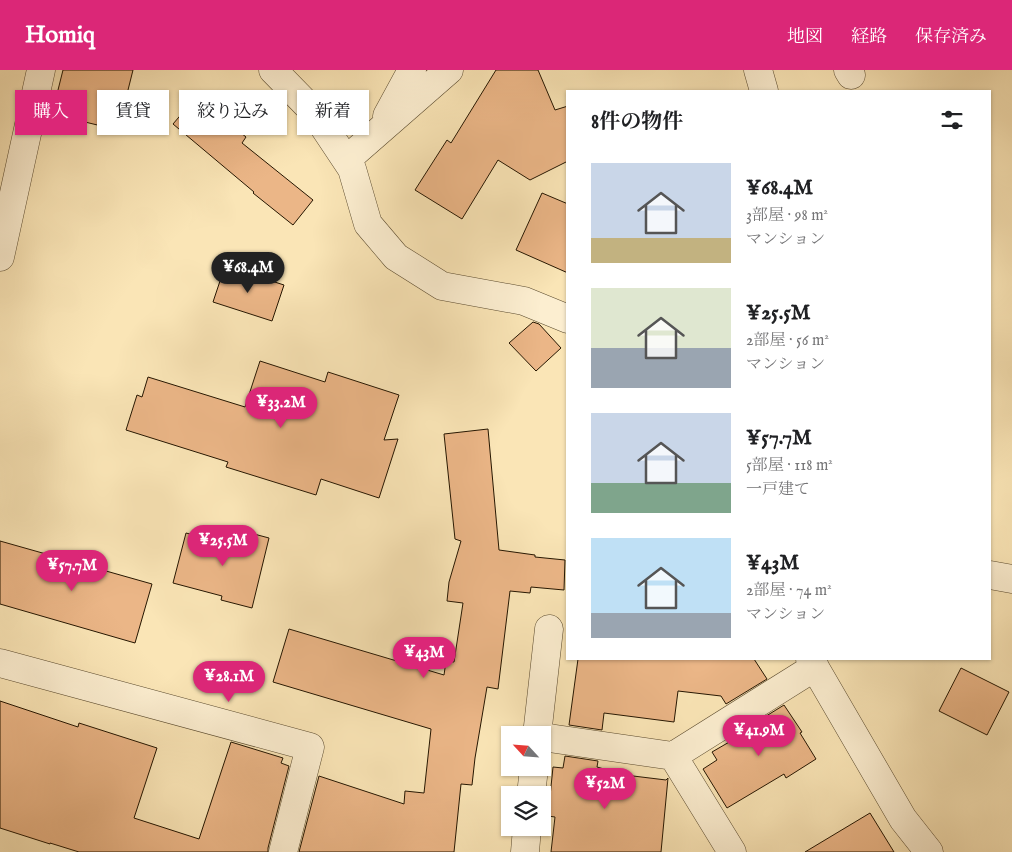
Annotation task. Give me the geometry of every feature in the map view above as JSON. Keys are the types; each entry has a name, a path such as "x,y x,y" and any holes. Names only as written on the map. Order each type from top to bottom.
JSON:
{"street":[{"path":"0,257 41,70"},
{"path":"273,70 314,112 352,169 368,224 396,257 442,286 524,301 566,318"},
{"path":"378,132 412,70"},
{"path":"346,160 449,70"},
{"path":"758,70 764,90"},
{"path":"991,575 1012,579"},
{"path":"538,726 549,629"},
{"path":"0,663 310,747 283,852"},
{"path":"551,738 673,756 812,663 903,819 929,852"},
{"path":"673,756 732,852"},
{"path":"525,852 526,836"}],"building":[{"path":"63,70 133,70 128,90 97,90 97,125 87,122 87,90 58,90"},
{"path":"496,70 538,70 555,110 566,107 566,162 530,180 498,160 462,219 415,190 447,140 451,143"},
{"path":"179,117 179,129 173,124"},
{"path":"186,135 244,135 246,137 242,143 313,200 293,225"},
{"path":"542,193 566,203 566,272 516,250"},
{"path":"225,266 284,285 272,321 213,302"},
{"path":"533,322 539,324 561,348 536,371 509,343"},
{"path":"260,361 325,382 328,372 399,395 384,440 398,439 379,498 321,479 316,495 226,467 228,462 126,430 137,395 142,397 148,377 245,407"},
{"path":"488,429 499,550 535,555 535,557 565,560 564,590 531,587 530,593 510,591 498,689 487,687 472,785 461,784 454,852 299,852 319,776 404,804 405,791 424,793 431,729 273,682 289,629 444,675 446,661 454,662 463,603 447,601 449,582 461,541 455,539 444,434"},
{"path":"239,530 269,538 252,608 221,600 222,596 173,583 186,533 235,546"},
{"path":"0,541 152,584 135,643 0,604"},
{"path":"578,660 755,660 767,679 726,704 721,696 678,691 674,722 604,713 602,730 569,725"},
{"path":"961,668 1009,692 987,735 939,711"},
{"path":"0,701 78,727 79,723 157,748 134,818 199,839 231,742 283,758 281,763 289,766 268,852 79,852 0,828"},
{"path":"784,705 802,732 800,733 816,759 786,778 784,774 727,808 703,769 717,760 712,752 743,734 742,731"},
{"path":"565,756 598,761 597,767 625,775 666,780 668,778 661,852 551,852 555,817 551,816 553,767 563,768"},
{"path":"870,813 894,852 805,852"}]}
